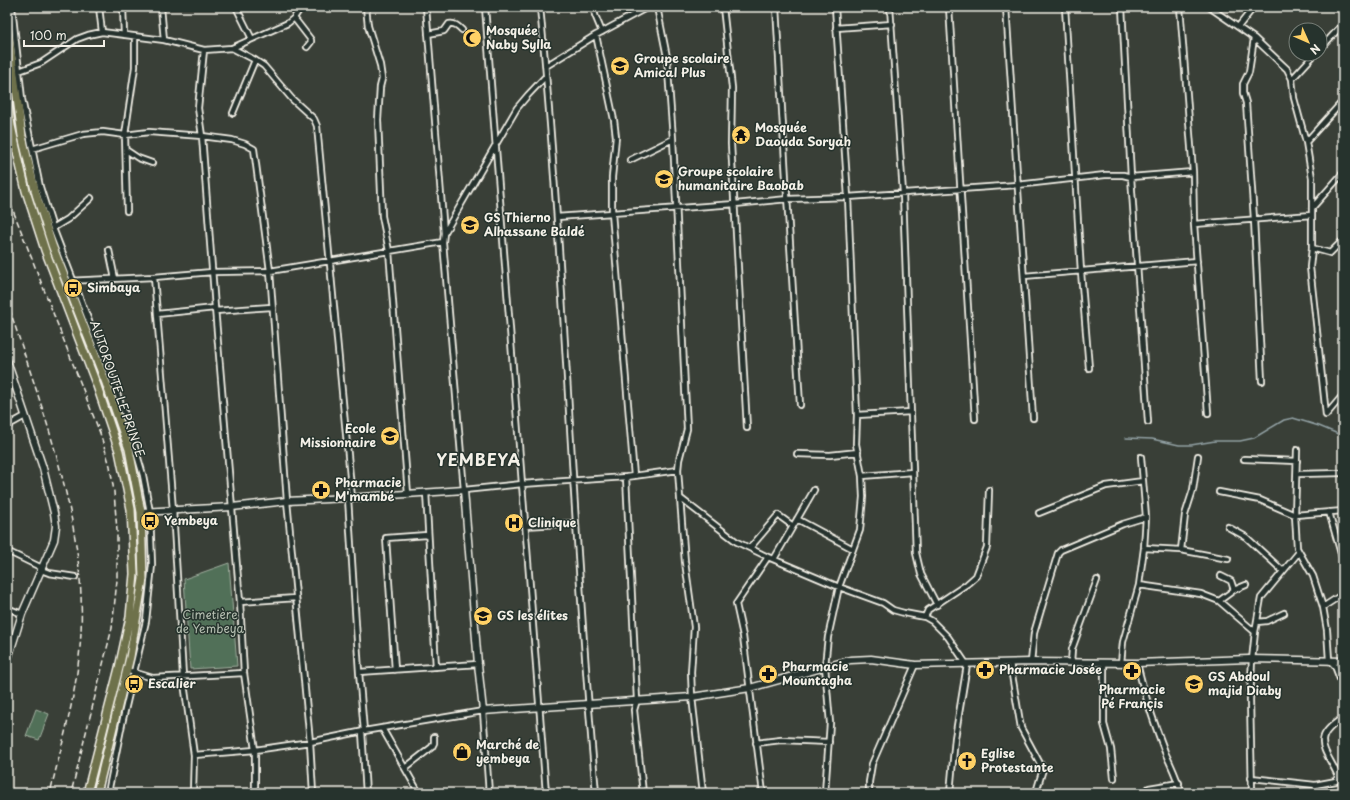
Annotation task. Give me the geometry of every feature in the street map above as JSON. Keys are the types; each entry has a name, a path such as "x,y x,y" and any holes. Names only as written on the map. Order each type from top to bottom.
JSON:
{"main road":[{"name":"AUTOROUTE LE PRINCE","path":"7,21 22,136 36,194 52,245 70,281 129,449 141,512 143,579 130,657 97,793"},
{"name":"AUTOROUTE LE PRINCE","path":"7,97 11,126 26,191 44,250 97,386 119,451 131,509 134,574 130,618 119,668 87,793"}],"street":[{"path":"12,7 22,99 40,187 70,281 126,417 143,474 150,512 152,565 146,621 123,719 108,793"},
{"path":"99,7 102,32"},
{"path":"123,7 124,35"},
{"path":"162,7 164,40"},
{"path":"236,7 252,39"},
{"path":"20,71 41,63 88,34 102,32 164,40 204,50 232,48 288,23 294,18 301,7"},
{"path":"366,7 368,26 380,65 382,79 380,87 378,120 382,216 389,251 408,494"},
{"path":"426,7 483,711 488,793"},
{"path":"485,7 546,793"},
{"path":"540,7 546,66 557,217 587,704 596,793"},
{"path":"594,7 595,15 602,32"},
{"path":"546,66 596,35 648,7"},
{"path":"658,7 667,57 673,139 687,429 678,460 678,470 685,562 694,627 691,672 692,697 703,793"},
{"path":"723,7 732,88 732,144 747,428"},
{"path":"776,7 800,405"},
{"path":"825,793 830,723 825,666 828,637 839,587 860,530 863,497 862,476 856,434 857,415 848,196 835,7"},
{"path":"890,7 903,193 916,553 921,574 937,605"},
{"path":"949,7 975,419"},
{"path":"1006,7 1033,418"},
{"path":"1065,7 1080,272 1089,368"},
{"path":"1122,7 1131,177 1148,422"},
{"path":"1180,7 1193,172 1194,224 1208,413"},
{"path":"1209,7 1254,38 1286,69 1292,79 1294,98 1306,142 1312,178 1312,248 1310,267 1326,415 1343,395"},
{"path":"1238,27 1254,7"},
{"path":"294,18 311,40 307,47"},
{"path":"428,34 444,30 450,24 459,26 462,30"},
{"path":"836,28 892,24"},
{"path":"1328,40 1343,24"},
{"path":"596,35 614,120 616,137 612,177 612,213 634,476"},
{"path":"127,212 125,135 135,67 135,37"},
{"path":"1254,38 1250,72 1243,84 1243,93 1246,103 1254,219 1262,382"},
{"path":"232,48 264,66 292,99 314,119 317,126 350,498 366,793"},
{"path":"204,50 198,108 202,136 240,602 244,673 255,750 256,793"},
{"path":"233,113 255,60"},
{"path":"1292,79 1308,62"},
{"path":"444,233 517,108 546,76"},
{"path":"1306,142 1343,101"},
{"path":"32,148 83,134 102,132 125,135 149,132 232,140 245,144 254,149 270,271 287,501 310,742 313,793"},
{"path":"630,160 673,139"},
{"path":"126,150 138,158 152,163"},
{"path":"557,217 677,209 788,199 1017,185 1105,175 1123,175 1131,177 1193,172"},
{"path":"1312,208 1343,173"},
{"path":"52,228 68,219 91,198"},
{"path":"1194,224 1312,216"},
{"path":"1312,248 1330,252 1343,240"},
{"path":"70,281 154,277 212,272 270,271 444,242"},
{"path":"109,250 115,279"},
{"path":"1024,276 1197,262"},
{"path":"154,277 173,510 184,676 194,755 193,793"},
{"path":"157,314 272,306"},
{"path":"7,361 44,468 56,526 54,540 22,614 7,662"},
{"path":"857,415 911,412"},
{"path":"7,426 25,416"},
{"path":"1297,450 1295,515 1297,548 1313,576 1323,607 1327,630 1329,660 1335,666 1343,687"},
{"path":"797,454 830,455 858,452"},
{"path":"1181,550 1185,515 1193,490 1198,456"},
{"path":"1121,663 1123,642 1139,585 1144,548 1146,517 1141,458"},
{"path":"1244,459 1297,462"},
{"path":"141,512 464,490 522,484 626,477 678,470"},
{"path":"862,476 913,472"},
{"path":"1297,474 1343,473"},
{"path":"626,477 637,700 634,710 643,793"},
{"path":"1039,513 1106,486 1143,481"},
{"path":"774,559 814,490"},
{"path":"925,617 928,610 967,584 976,576 987,547 989,490"},
{"path":"426,492 436,667"},
{"path":"1219,492 1260,500 1295,515 1343,511"},
{"path":"680,498 737,542 768,557 839,587 883,603 893,610 925,617 932,621 948,637 967,665 955,738 950,793"},
{"path":"1330,512 1343,561"},
{"path":"750,548 776,516 780,516 793,526"},
{"path":"1032,662 1034,633 1058,553 1061,550 1116,527 1146,517"},
{"path":"797,519 853,549"},
{"path":"525,526 576,523"},
{"path":"1228,528 1246,537 1283,571"},
{"path":"395,670 386,538 428,535"},
{"path":"1144,548 1181,550 1228,559"},
{"path":"7,551 49,573 75,577"},
{"path":"1252,793 1250,700 1252,660 1261,598 1299,552"},
{"path":"763,793 743,636 736,604 768,557"},
{"path":"1221,576 1231,581 1234,590"},
{"path":"1071,663 1072,649 1097,580"},
{"path":"1139,585 1201,594 1219,600 1256,632"},
{"path":"1219,600 1234,590 1246,585"},
{"path":"1323,607 1343,594"},
{"path":"240,602 296,598"},
{"path":"7,608 22,614"},
{"path":"1257,622 1267,621 1284,613"},
{"path":"194,755 255,750 310,742 363,731 483,711 692,697 750,688 850,660 871,659 914,665 967,665 1032,662 1137,663 1252,660 1343,661"},
{"path":"1010,663 1022,728 1043,770 1037,789 1038,793"},
{"path":"1104,663 1104,724 1111,749 1114,778"},
{"path":"1137,663 1143,688 1166,754 1182,793"},
{"path":"359,672 478,664"},
{"path":"869,793 872,764 914,665"},
{"path":"126,670 153,678 244,673"},
{"path":"1251,778 1315,785 1336,781 1338,776 1324,750 1322,743 1327,732 1343,718"},
{"path":"382,728 420,793"},
{"path":"405,768 432,747 434,737"},
{"path":"756,743 780,740 829,742"},
{"path":"1149,788 1179,783"},
{"path":"1315,785 1316,793"}],"green space":[{"name":"Cimetière de Yembeya","path":"229,563 237,666 190,669 184,579"},
{"path":"36,709 49,714 39,740 26,736"}],"waterway":[{"path":"1126,438 1152,439 1179,445 1191,445 1215,441 1240,441 1254,438 1284,420 1293,418 1319,426 1343,436"}],"railway":[{"path":"7,195 100,433 110,466 114,492 117,531 117,580 112,628 71,793"},
{"path":"7,301 62,476 72,521 79,566 81,611 77,674 71,708 50,793"}],"place":[{"name":"Mosquée Naby Sylla","path":"472,38"},
{"name":"Groupe scolaire Amical Plus","path":"620,66"},
{"name":"Mosquée Daouda Soryah","path":"741,135"},
{"name":"Groupe scolaire humanitaire Baobab","path":"664,179"},
{"name":"GS Thierno Alhassane Baldé","path":"470,225"},
{"name":"Simbaya","path":"73,288"},
{"name":"Ecole Missionnaire","path":"390,436"},
{"name":"Pharmacie M'mambé","path":"321,490"},
{"name":"Yembeya","path":"150,521"},
{"name":"Clinique","path":"514,523"},
{"name":"GS les élites","path":"483,616"},
{"name":"Pharmacie Josée","path":"985,670"},
{"name":"Pharmacie Pé Françis","path":"1132,671"},
{"name":"Pharmacie Mountagha","path":"768,674"},
{"name":"Escalier","path":"134,684"},
{"name":"GS Abdoul majid Diaby","path":"1194,684"},
{"name":"Marché de yembeya","path":"462,752"},
{"name":"Eglise Protestante","path":"967,761"}],"district":[{"name":"YEMBEYA","path":"479,460"}]}
